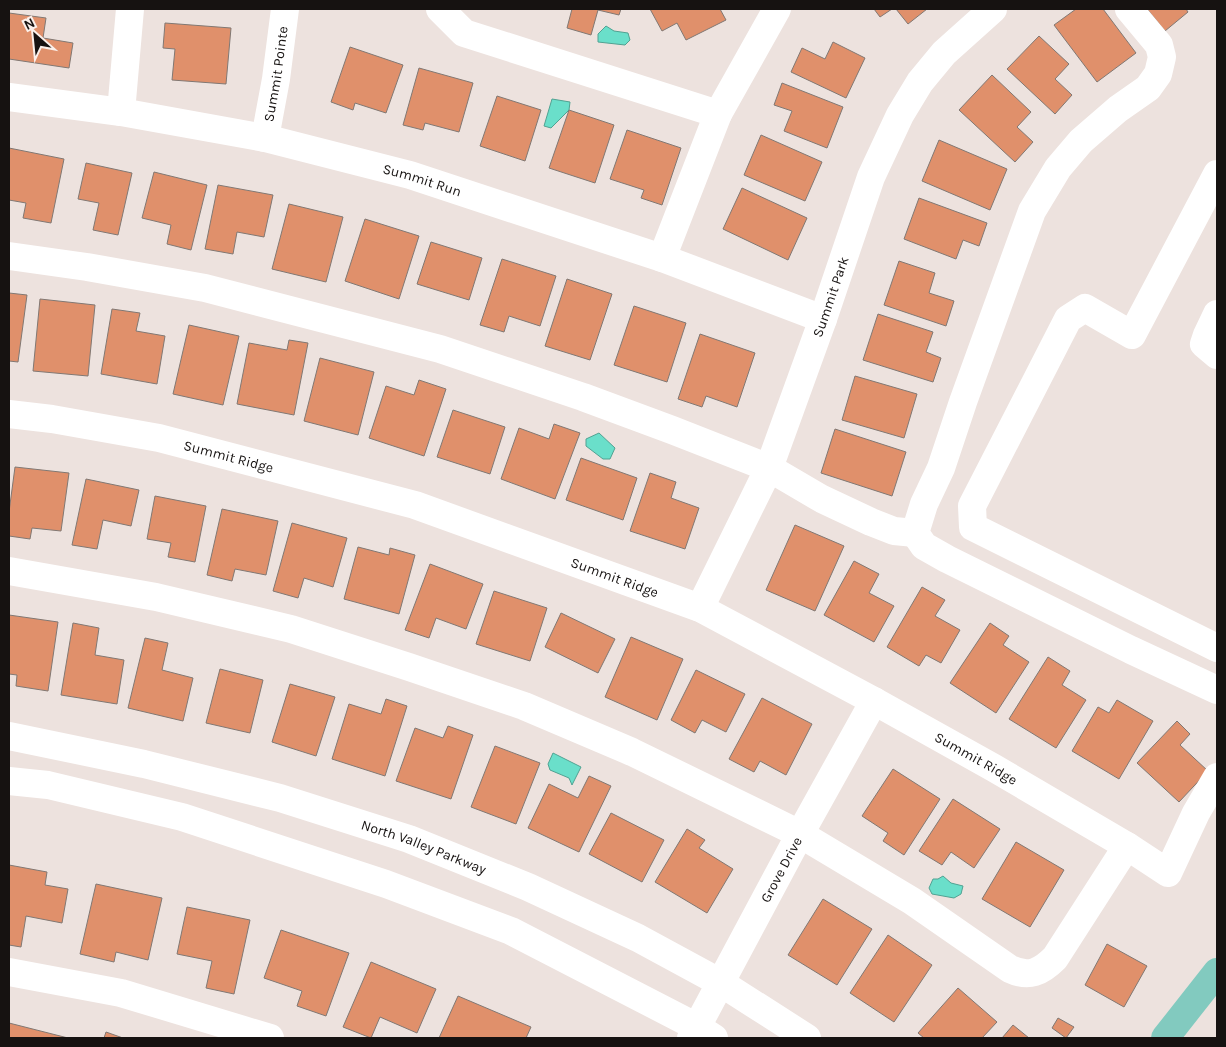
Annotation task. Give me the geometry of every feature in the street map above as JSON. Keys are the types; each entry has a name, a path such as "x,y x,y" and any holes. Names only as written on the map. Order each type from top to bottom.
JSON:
{"main road":[{"path":"1165,1038 1217,972"}],"street":[{"path":"121,112 130,9"},
{"name":"Summit Pointe","path":"265,138 276,79 285,9"},
{"path":"440,9 464,33 718,114"},
{"path":"662,258 718,114 777,9"},
{"name":"Summit Park","path":"700,608 769,468 871,177 900,115 920,82 944,54 992,9"},
{"path":"915,533 924,504 941,468 1032,211 1058,168 1081,141 1118,109 1148,88 1158,74 1162,57 1159,45 1129,9"},
{"name":"Summit Run","path":"9,97 121,112 265,138 410,175 662,258 823,318"},
{"path":"1217,174 1132,335 1085,308 1068,319 972,506 973,527 1217,648"},
{"path":"9,256 86,267 205,288 440,349 583,397 769,468 822,499 871,522 894,531 915,533 924,546 947,559 1131,650 1217,690"},
{"path":"1217,314 1204,344 1217,355"},
{"name":"Summit Ridge","path":"9,414 52,419 159,438 415,505 700,608 994,768 1127,846 1168,873 1196,813 1217,777"},
{"path":"9,571 35,574 156,597 291,629 410,666 524,706 623,748 800,834 912,901 1010,969 1019,973 1034,973 1044,969 1055,958 1127,846"},
{"name":"Grove Drive","path":"701,1035 721,983 800,834 874,701"},
{"name":"North Valley Parkway","path":"9,736 144,764 280,798 409,839 528,888 638,938 721,983 807,1038"},
{"path":"9,781 48,785 182,817 386,884 511,931 701,1035"},
{"path":"9,972 121,993 270,1038"}],"shaded area":[{"path":"606,26 614,31 628,33 630,40 625,45 598,42 598,34"},
{"path":"552,99 570,102 569,110 551,128 544,126"},
{"path":"599,433 615,448 610,459 603,459 586,446 586,439"},
{"path":"553,753 581,767 572,785 569,778 550,770 548,764"},
{"path":"943,876 951,883 963,886 961,894 954,898 932,894 929,888 933,879"}],"building":[{"path":"572,9 621,9 619,15 598,10 591,35 567,28"},
{"path":"650,9 720,9 726,20 686,40 677,23 662,31"},
{"path":"874,9 892,9 880,17"},
{"path":"896,9 927,9 908,24"},
{"path":"1076,9 1103,9 1136,53 1097,82 1054,25"},
{"path":"1147,9 1186,9 1188,12 1165,31"},
{"path":"9,13 46,18 43,38 73,43 69,68 9,59"},
{"path":"165,23 231,28 226,84 172,80 175,49 163,48"},
{"path":"1039,36 1069,64 1055,79 1072,95 1055,114 1007,69"},
{"path":"833,42 865,58 846,98 791,72 802,48 825,59"},
{"path":"350,47 403,65 386,113 355,103 353,110 331,102"},
{"path":"419,68 473,83 459,132 425,123 423,130 403,125"},
{"path":"992,75 1031,112 1017,127 1033,142 1015,162 959,110"},
{"path":"782,83 843,107 827,148 784,131 792,111 774,105"},
{"path":"497,96 541,110 525,161 480,146"},
{"path":"569,110 614,125 595,183 549,168"},
{"path":"627,130 681,148 662,205 641,198 644,190 610,179"},
{"path":"761,135 822,162 805,201 744,175"},
{"path":"939,140 1007,169 990,210 922,181"},
{"path":"9,148 64,159 51,223 23,218 26,203 9,200"},
{"path":"86,163 132,173 118,235 93,230 99,203 78,199"},
{"path":"154,172 207,185 191,250 167,244 171,225 142,218"},
{"path":"218,185 273,195 264,237 237,232 233,254 205,249"},
{"path":"742,188 807,218 788,260 723,229"},
{"path":"919,198 987,223 979,246 963,240 956,259 904,239"},
{"path":"289,204 343,217 326,282 272,269"},
{"path":"365,219 419,236 399,299 345,281"},
{"path":"431,242 482,258 469,300 417,284"},
{"path":"502,259 556,276 540,326 509,316 504,332 480,325"},
{"path":"899,261 935,273 929,293 954,301 946,326 884,305"},
{"path":"567,279 612,294 590,360 545,346"},
{"path":"9,293 27,295 18,362 9,361"},
{"path":"40,299 95,305 88,376 33,371"},
{"path":"634,306 686,323 667,382 614,365"},
{"path":"112,309 140,313 136,331 165,336 157,384 101,374"},
{"path":"878,314 933,332 926,352 941,358 933,382 863,360"},
{"path":"189,325 239,336 223,405 173,394"},
{"path":"700,334 755,353 737,407 706,396 702,407 678,399"},
{"path":"289,340 308,343 294,415 237,404 249,343 287,350"},
{"path":"320,358 374,372 358,435 304,421"},
{"path":"855,376 917,394 904,438 842,420"},
{"path":"419,380 446,389 424,456 369,438 386,386 414,395"},
{"path":"453,410 505,427 490,474 437,457"},
{"path":"554,424 580,433 555,499 501,479 519,428 549,439"},
{"path":"835,429 906,452 892,496 821,473"},
{"path":"581,458 637,478 623,520 566,500"},
{"path":"15,467 69,473 61,531 32,528 30,539 9,536 9,512"},
{"path":"650,473 676,482 671,498 699,508 685,549 630,531"},
{"path":"86,479 139,490 131,526 103,520 97,549 72,545"},
{"path":"155,496 206,506 195,562 168,557 171,543 147,539"},
{"path":"222,509 278,521 266,575 235,569 232,581 207,575"},
{"path":"292,523 347,538 333,587 304,578 298,598 273,591"},
{"path":"795,525 844,546 815,611 766,590"},
{"path":"358,547 389,555 390,548 415,555 399,614 344,599"},
{"path":"854,561 879,574 869,593 894,606 874,642 824,615"},
{"path":"430,564 483,584 466,629 436,618 429,638 405,630"},
{"path":"922,587 945,600 935,616 960,630 941,663 926,655 919,666 887,647"},
{"path":"494,591 547,608 530,661 476,644"},
{"path":"561,613 615,639 598,673 545,647"},
{"path":"9,615 58,622 48,691 16,686 17,675 9,674"},
{"path":"73,623 99,628 95,655 124,660 117,704 61,695"},
{"path":"990,623 1009,636 1003,645 1029,662 996,713 950,683"},
{"path":"631,637 683,659 657,720 605,697"},
{"path":"145,638 168,643 162,670 193,678 183,721 128,708"},
{"path":"1048,657 1070,671 1062,685 1086,700 1056,748 1009,719"},
{"path":"220,669 263,680 250,733 206,723"},
{"path":"696,670 745,694 726,732 702,720 695,733 671,720"},
{"path":"290,684 335,697 316,756 272,742"},
{"path":"762,698 812,724 786,775 760,761 754,772 729,759"},
{"path":"386,699 407,706 385,776 332,759 349,704 381,714"},
{"path":"1117,700 1153,721 1119,779 1072,751 1098,707 1109,713"},
{"path":"1177,721 1190,734 1180,745 1208,771 1179,802 1137,763"},
{"path":"448,726 473,735 451,799 396,781 415,728 443,738"},
{"path":"495,746 540,763 516,824 471,807"},
{"path":"893,769 940,799 904,855 883,841 888,833 862,816"},
{"path":"589,776 611,786 579,852 528,828 549,784 578,798"},
{"path":"953,799 1000,829 974,868 951,852 942,865 919,851"},
{"path":"611,813 664,840 642,882 589,854"},
{"path":"687,829 705,840 699,848 733,869 707,913 655,882"},
{"path":"1016,842 1064,870 1030,927 982,899"},
{"path":"9,865 47,872 45,885 68,889 62,923 26,916 21,947 9,945"},
{"path":"96,884 162,898 148,960 116,952 114,962 80,954"},
{"path":"823,899 872,929 837,985 788,955"},
{"path":"187,907 250,920 234,994 206,988 212,961 177,954"},
{"path":"281,930 349,953 326,1016 297,1006 302,991 264,978"},
{"path":"888,935 932,965 894,1022 850,993"},
{"path":"1107,944 1147,966 1124,1007 1085,985"},
{"path":"371,962 436,989 417,1033 380,1017 371,1038 343,1027"},
{"path":"958,988 997,1022 982,1038 924,1038 918,1033"},
{"path":"458,996 531,1027 526,1038 439,1038"},
{"path":"1058,1018 1074,1027 1066,1038 1052,1028"},
{"path":"9,1023 68,1038 9,1038"},
{"path":"1013,1025 1029,1038 1002,1038"},
{"path":"106,1032 123,1038 104,1038"}]}
